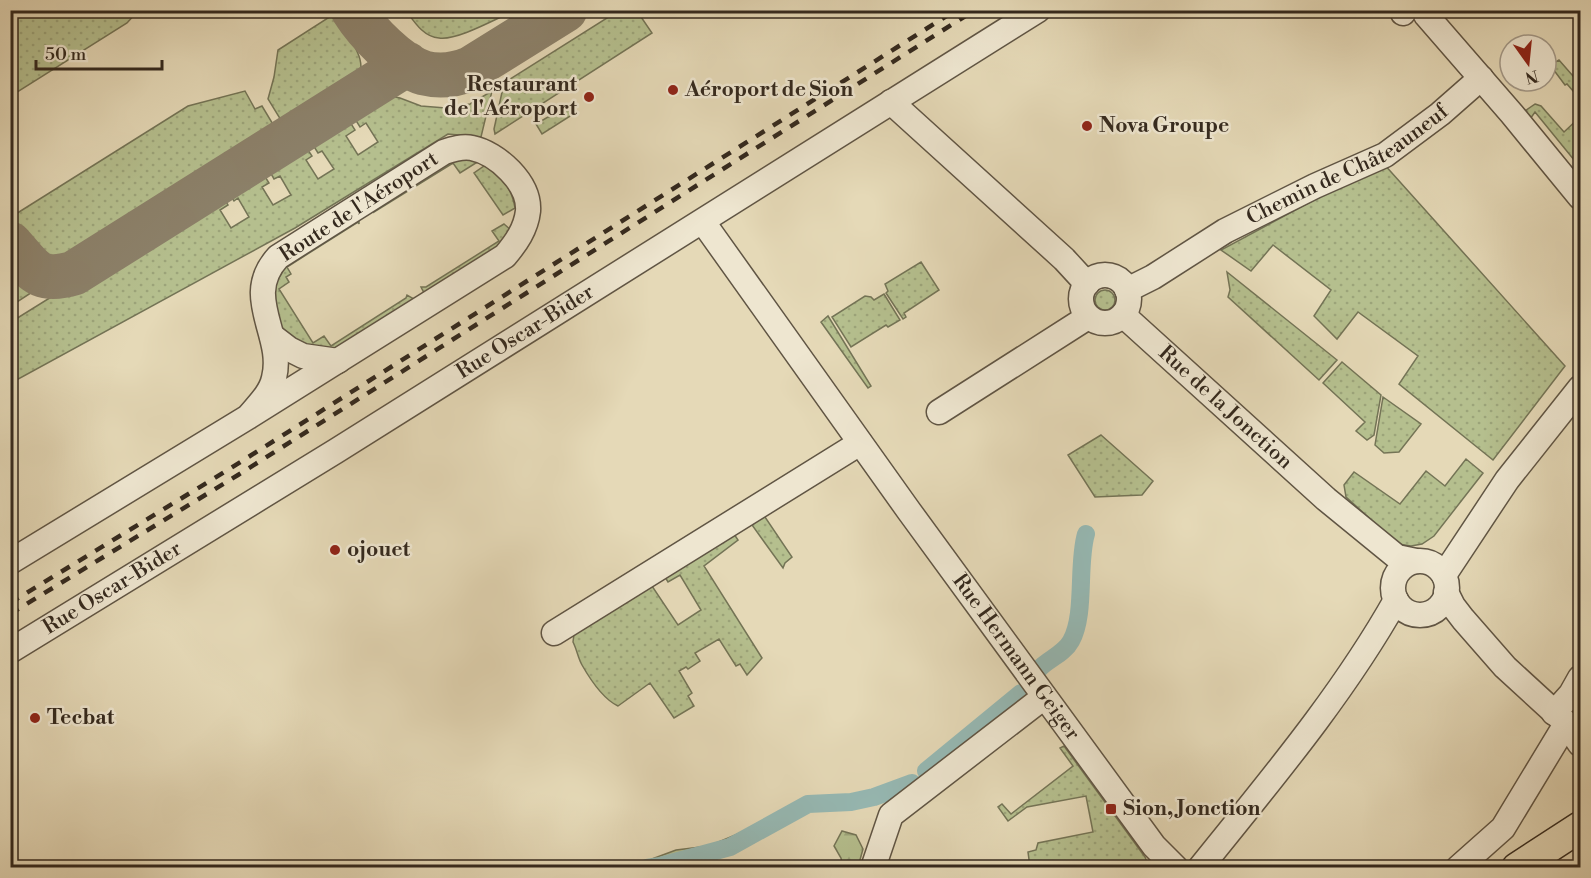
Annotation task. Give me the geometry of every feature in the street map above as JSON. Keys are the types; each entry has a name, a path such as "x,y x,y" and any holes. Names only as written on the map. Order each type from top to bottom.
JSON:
{"main road":[{"path":"1517,867 1581,827"}],"street":[{"name":"Rue Oscar-Bider","path":"10,651 336,451 1038,10"},
{"path":"1432,10 1426,15 1581,197"},
{"name":"Chemin de Châteauneuf","path":"1127,290 1153,277 1225,231 1315,186 1385,155 1440,114 1481,78"},
{"path":"891,102 1064,259 1087,284"},
{"name":"Route de l'Aéroport","path":"10,562 248,417 505,256 520,237 528,210 525,193 508,168 485,152 471,148 462,147 444,152 287,249 271,264 264,284 262,304 276,359 274,380 266,396 248,417"},
{"name":"Rue Hermann Geiger","path":"703,222 1044,697 1154,846 1176,867"},
{"path":"1107,275 1119,280 1127,290 1129,302 1123,315 1114,321 1104,323 1088,317 1084,311 1081,301 1083,290 1094,278 1107,275"},
{"name":"Rue de la Jonction","path":"1123,315 1326,500 1397,557 1420,561"},
{"path":"939,412 1088,317"},
{"path":"272,336 303,356 338,361"},
{"path":"1200,867 1327,706 1382,626 1401,569 1436,554 1507,480 1581,388"},
{"path":"554,633 860,443"},
{"path":"1327,706 1393,634 1420,614 1439,606 1445,583 1507,480"},
{"name":"Rue de la Jonction","path":"1326,500 1378,559 1395,591"},
{"path":"1420,561 1432,564 1445,583 1453,606 1463,619 1505,667 1560,718 1581,744"},
{"path":"1395,591 1408,611 1454,629 1505,667"},
{"path":"1458,867 1503,828 1581,678"},
{"path":"873,867 891,815 1044,697"}],"green space":[{"path":"11,10 138,11 127,23 11,96"},
{"path":"410,10 514,11 466,33 439,38 420,29 407,12"},
{"path":"618,11 637,11 652,33 495,134 494,129 504,83"},
{"path":"334,14 358,53 361,73 357,83 348,92 287,130 268,99 278,50"},
{"path":"1558,61 1580,84 1580,99 1558,76"},
{"path":"245,91 255,109 262,106 280,136 74,265 63,268 45,266 31,256 11,234 11,217 188,106"},
{"path":"492,91 481,137 448,134 295,228 11,383 11,322 220,192 228,205 220,210 231,228 249,217 238,198 234,201 226,188 259,167 269,183 262,187 273,205 291,195 280,176 274,179 265,163 302,141 312,156 306,160 318,179 334,169 322,151 318,153 308,137 345,114 355,130 346,136 358,155 378,142 366,123 360,127 350,111 381,94 421,106 446,108 470,104"},
{"path":"570,104 575,113 542,134 536,124"},
{"path":"1535,104 1541,106 1564,132 1580,117 1580,183 1573,174 1579,166 1535,112 1528,122 1524,116 1525,111"},
{"path":"461,157 479,161 460,173 453,163 374,212 375,203"},
{"path":"1383,163 1565,366 1493,460 1399,384 1418,356 1358,312 1337,339 1314,316 1331,290 1273,245 1251,271 1221,250"},
{"path":"487,164 506,183 514,201 515,208 503,215 474,173"},
{"path":"359,218 359,224 358,222 287,267 291,274 286,277 289,282 279,289 313,343 324,336 331,346 406,298 407,295 414,299 338,351 319,352 280,333 272,283 278,269"},
{"path":"504,224 511,230 504,243 424,293 421,287 426,287 499,241 492,231"},
{"path":"10,258 29,278 43,285 11,306"},
{"path":"921,262 939,290 904,313 906,317 903,319 886,293 888,291 885,284"},
{"path":"1227,272 1337,360 1319,380 1228,297 1230,290"},
{"path":"1105,290 1112,293 1115,300 1112,307 1105,310 1098,307 1095,300 1098,293"},
{"path":"884,294 900,320 888,327 886,325 851,347 832,317 865,296 874,300"},
{"path":"828,316 871,386 868,388 821,322"},
{"path":"1342,362 1381,395 1374,435 1367,440 1356,431 1365,422 1323,383"},
{"path":"1383,397 1421,424 1399,452 1384,453 1375,445"},
{"path":"1101,435 1153,481 1142,495 1095,497 1068,455"},
{"path":"1466,459 1483,473 1434,536 1422,544 1411,546 1398,544 1346,497 1344,485 1354,472 1400,504 1426,471 1445,486"},
{"path":"765,517 792,557 783,568 752,525"},
{"path":"734,534 738,540 704,566 762,658 747,675 740,664 736,666 719,639 695,653 700,661 688,669 686,667 679,671 692,693 688,696 694,706 674,718 650,683 618,706 612,703 597,688 582,665 573,642 574,634 652,586 678,625 701,610 680,575 668,582 665,577"},
{"path":"1064,746 1145,857 1149,867 1030,867 1028,852 1036,850 1038,843 1093,832 1086,796 1027,807 1008,821 998,807 1002,804 1011,814 1073,766 1060,748"},
{"path":"842,831 856,835 863,849 858,867 843,867 834,846"},
{"path":"740,833 747,835 747,842 720,857 688,861 676,858 671,867 641,867 652,859 676,850 709,846"}],"waterway":[{"path":"1039,669 1064,649 1076,630 1086,534"},
{"path":"926,771 1021,693"},
{"path":"647,868 730,847 808,804 851,802 874,797 912,783"}],"taxiway":[{"path":"353,10 366,28 404,63 424,73 442,75 470,69 565,10"},
{"path":"10,244 37,272 52,277 74,273 407,64"}],"railway":[{"path":"10,603 231,468 956,10"},
{"path":"10,614 238,475 975,10"}],"place":[{"name":"Aéroport de Sion","path":"673,90"},
{"name":"Restaurant de l'Aéroport","path":"589,97"},
{"name":"Nova Groupe","path":"1087,126"},
{"name":"ojouet","path":"335,550"},
{"name":"Tecbat","path":"35,718"},
{"name":"Sion, Jonction","path":"1111,809"}]}
